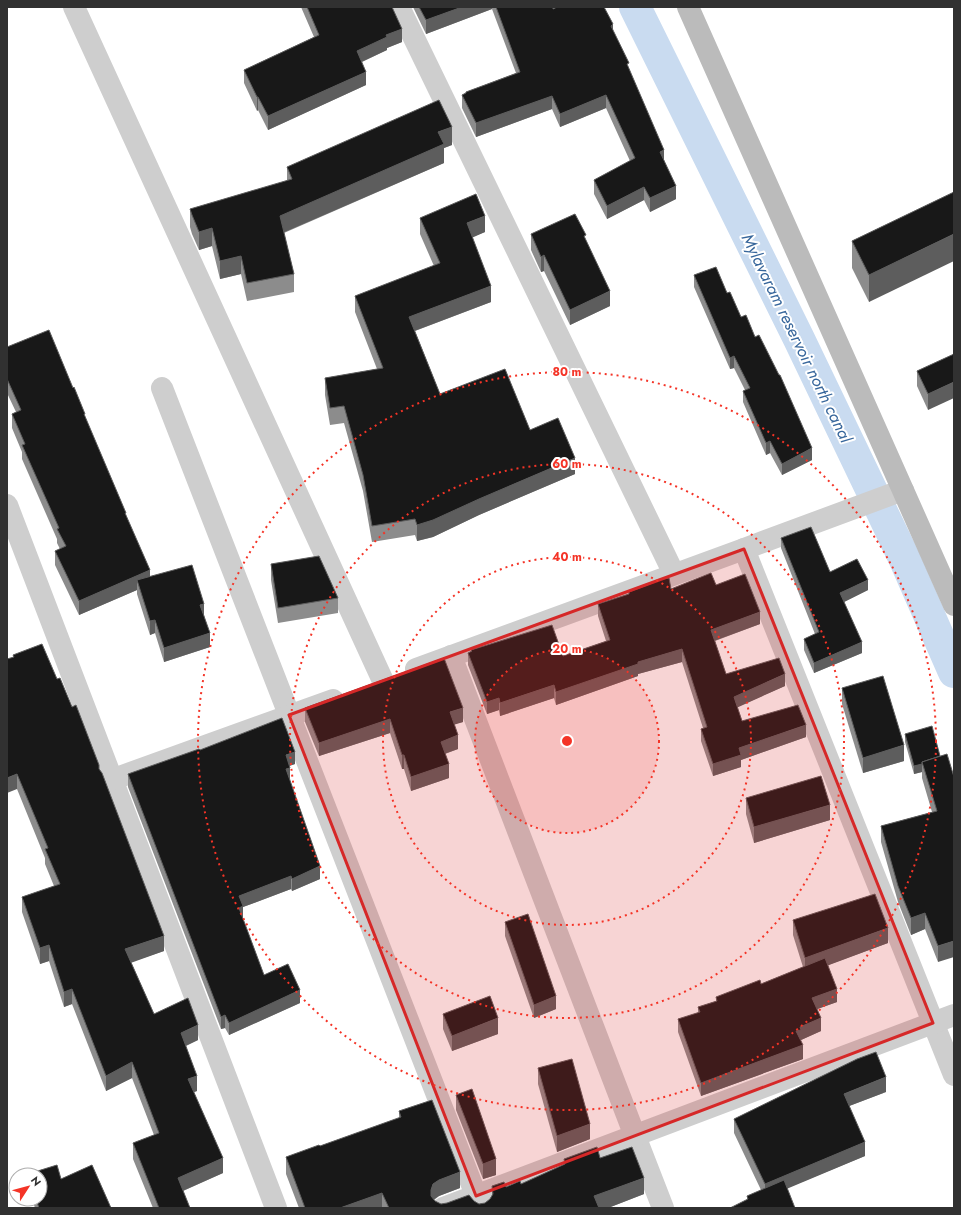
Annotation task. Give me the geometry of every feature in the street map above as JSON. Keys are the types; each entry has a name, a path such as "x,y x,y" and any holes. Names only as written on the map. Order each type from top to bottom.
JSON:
{"main road":[{"path":"688,7 954,605"}],"street":[{"path":"74,7 368,687"},
{"path":"399,7 674,574"},
{"path":"162,388 478,1202"},
{"path":"111,780 903,490"},
{"path":"7,505 276,1208"},
{"path":"744,549 954,1075"},
{"path":"451,656 634,1136 664,1208"},
{"path":"443,1208 478,1202 634,1136 954,1015"}],"highlighted area":[{"path":"744,549 933,1023 476,1196 289,715"}],"building":[{"path":"307,7 392,7 402,29 386,35 387,37 357,51 366,72 268,116 244,70 319,35"},
{"path":"419,7 462,7 426,20"},
{"path":"496,7 553,7 553,9 557,7 604,7 613,24 611,26 629,63 627,64 664,150 660,152 676,186 650,198 644,187 607,206 594,180 635,158 606,95 560,114 552,96 476,123 462,95 466,92 520,72"},
{"path":"439,100 452,127 438,132 444,144 280,216 294,274 247,283 241,256 220,261 212,228 199,232 190,209 292,179 287,167"},
{"path":"954,192 954,234 869,275 852,241"},
{"path":"476,194 485,216 467,223 491,286 409,317 440,394 505,369 530,430 558,418 575,458 433,520 417,525 415,519 372,526 363,475 344,406 330,408 325,378 383,368 355,296 440,263 420,218"},
{"path":"575,214 586,235 584,236 610,291 570,310 544,255 541,257 531,234"},
{"path":"716,267 727,293 730,292 741,317 746,315 755,337 759,335 780,375 812,448 782,464 770,441 766,443 743,391 750,388 734,356 730,358 694,275"},
{"path":"49,330 150,570 79,601 55,551 66,546 57,529 59,528 22,445 25,444 12,414 21,410 7,379 7,347"},
{"path":"954,354 954,382 928,394 917,371"},
{"path":"811,527 830,572 857,559 868,580 840,593 862,642 814,663 804,639 819,632 781,538"},
{"path":"319,556 338,598 278,608 271,564"},
{"path":"192,565 204,604 200,605 210,633 164,648 155,620 150,621 137,580"},
{"path":"711,573 716,585 745,574 760,612 711,630 726,674 779,658 785,674 734,697 742,721 798,705 806,725 739,748 741,755 713,764 701,729 707,727 682,649 638,662 638,664 556,692 554,685 500,703 499,698 487,702 468,653 472,651 471,650 552,625 563,656 610,640 598,604 629,594 629,592 663,579 669,578 671,589"},
{"path":"42,644 57,679 60,678 72,707 76,705 99,765 99,769 102,773 164,936 125,949 154,1014 188,998 198,1025 181,1033 197,1076 188,1079 223,1158 178,1178 190,1208 159,1208 133,1143 159,1133 132,1062 106,1076 72,989 64,992 49,945 40,948 22,897 60,884 45,849 48,848 17,774 7,778 7,659 14,657 13,655"},
{"path":"444,658 463,708 450,712 458,735 441,742 449,764 411,777 390,719 319,743 305,708"},
{"path":"883,676 904,745 863,758 842,688"},
{"path":"282,718 295,752 286,755 290,768 286,769 320,866 292,879 291,876 239,896 243,906 239,908 264,975 288,964 300,990 229,1023 225,1015 221,1017 128,774 199,749 200,750"},
{"path":"932,726 940,756 914,766 905,734"},
{"path":"947,754 954,777 954,941 938,946 925,913 911,918 898,886 881,826 937,811 922,762"},
{"path":"821,776 830,805 754,827 746,798"},
{"path":"875,894 888,928 805,958 793,920"},
{"path":"528,914 556,996 534,1005 505,922"},
{"path":"825,958 837,989 812,998 821,1018 800,1027 801,1030 796,1031 803,1045 701,1083 678,1019 700,1012 698,1007 717,1001 716,997 760,980 761,984"},
{"path":"490,996 498,1018 452,1036 443,1014"},
{"path":"876,1052 886,1077 844,1094 865,1142 765,1184 734,1119 857,1059"},
{"path":"572,1059 590,1124 557,1136 538,1068"},
{"path":"472,1089 496,1159 483,1164 456,1095"},
{"path":"432,1100 460,1172 439,1180 433,1184 431,1196 435,1201 441,1204 469,1195 479,1204 485,1203 493,1194 492,1186 504,1182 506,1187 520,1181 521,1184 565,1164 564,1159 597,1147 600,1158 632,1147 644,1178 594,1196 599,1208 389,1208 382,1193 340,1208 305,1208 286,1157 401,1117 399,1111"},
{"path":"57,1165 61,1179 92,1165 111,1208 39,1208 48,1207 48,1168"},
{"path":"784,1180 795,1208 730,1208 748,1199 747,1196"}],"waterway":[{"name":"Mylavaram reservoir north canal","path":"635,7 799,339 905,560 954,672"}]}
